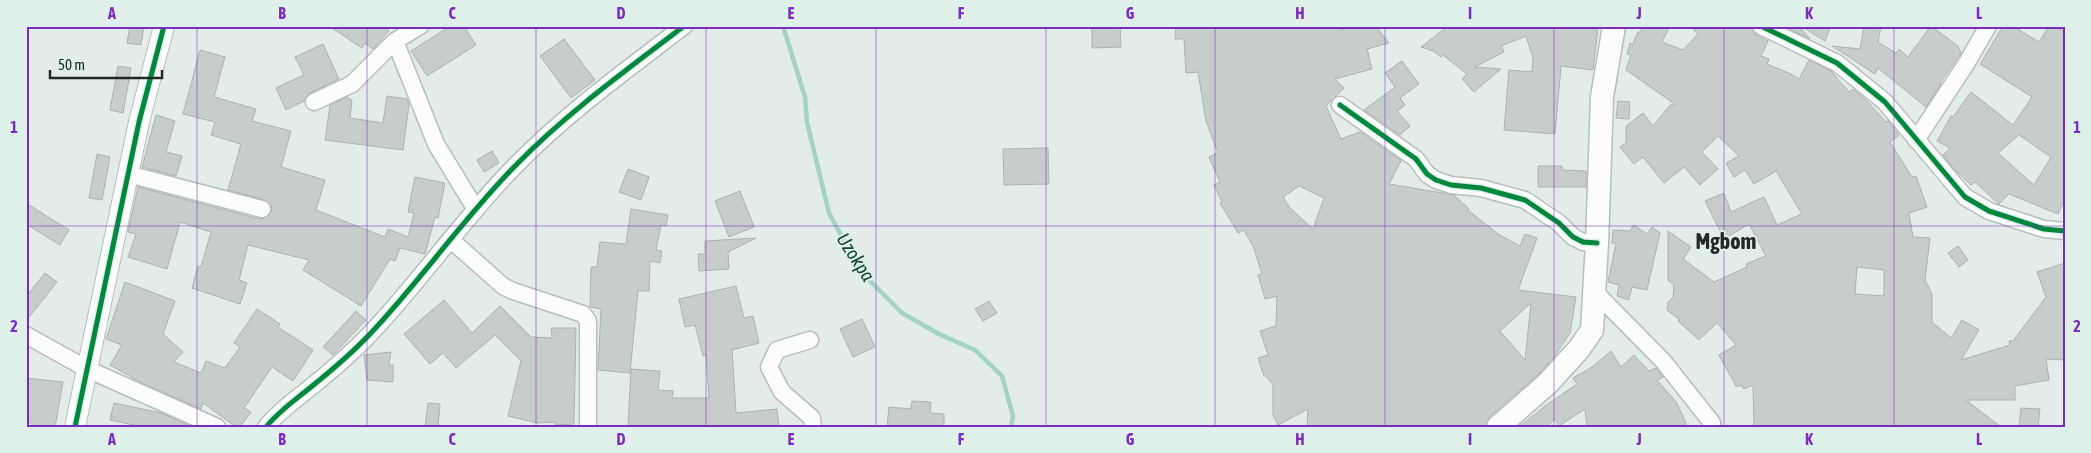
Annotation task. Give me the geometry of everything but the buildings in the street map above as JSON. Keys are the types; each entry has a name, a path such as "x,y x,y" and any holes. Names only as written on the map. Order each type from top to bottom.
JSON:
{"main road":[{"path":"1498,427 1548,383 1592,330 1602,97 1614,26"}],"street":[{"path":"74,427 139,122 164,26"},
{"path":"314,102 352,84 395,41 420,26"},
{"path":"266,427 276,415 340,364 370,334 451,240 475,208 519,161 570,116 684,26"},
{"path":"1761,26 1837,63 1885,102 1965,197 1996,214 2044,229 2065,230"},
{"path":"1916,140 1966,64 1988,26"},
{"path":"395,41 436,144 475,208"},
{"path":"1340,105 1416,159 1427,174 1436,180 1451,185 1481,188 1525,200 1559,223 1573,237 1583,242 1597,243"},
{"path":"128,174 262,209"},
{"path":"451,240 504,286 513,291 583,314 588,321 588,427"},
{"path":"1595,292 1663,361 1712,423"},
{"path":"26,335 87,369 217,427"},
{"path":"810,340 777,350 769,367 782,392 812,418 812,427"},
{"path":"26,348 45,346"}],"waterway":[{"name":"Uzokpa","path":"783,26 805,97 807,122 829,213 861,272 902,313 939,334 975,350 1002,376 1013,416 1011,427"}],"cycle path":[{"path":"75,427 139,122 164,26"},
{"path":"266,427 370,334 408,292 480,204 537,144 599,91 684,26"},
{"path":"1761,26 1837,63 1885,102 1965,197 1989,211 2044,229 2065,231"},
{"path":"1340,105 1416,159 1427,174 1436,180 1451,185 1481,188 1525,200 1559,223 1573,237 1583,242 1597,243"}],"district":[{"name":"Mgbom","path":"1726,241"}]}
